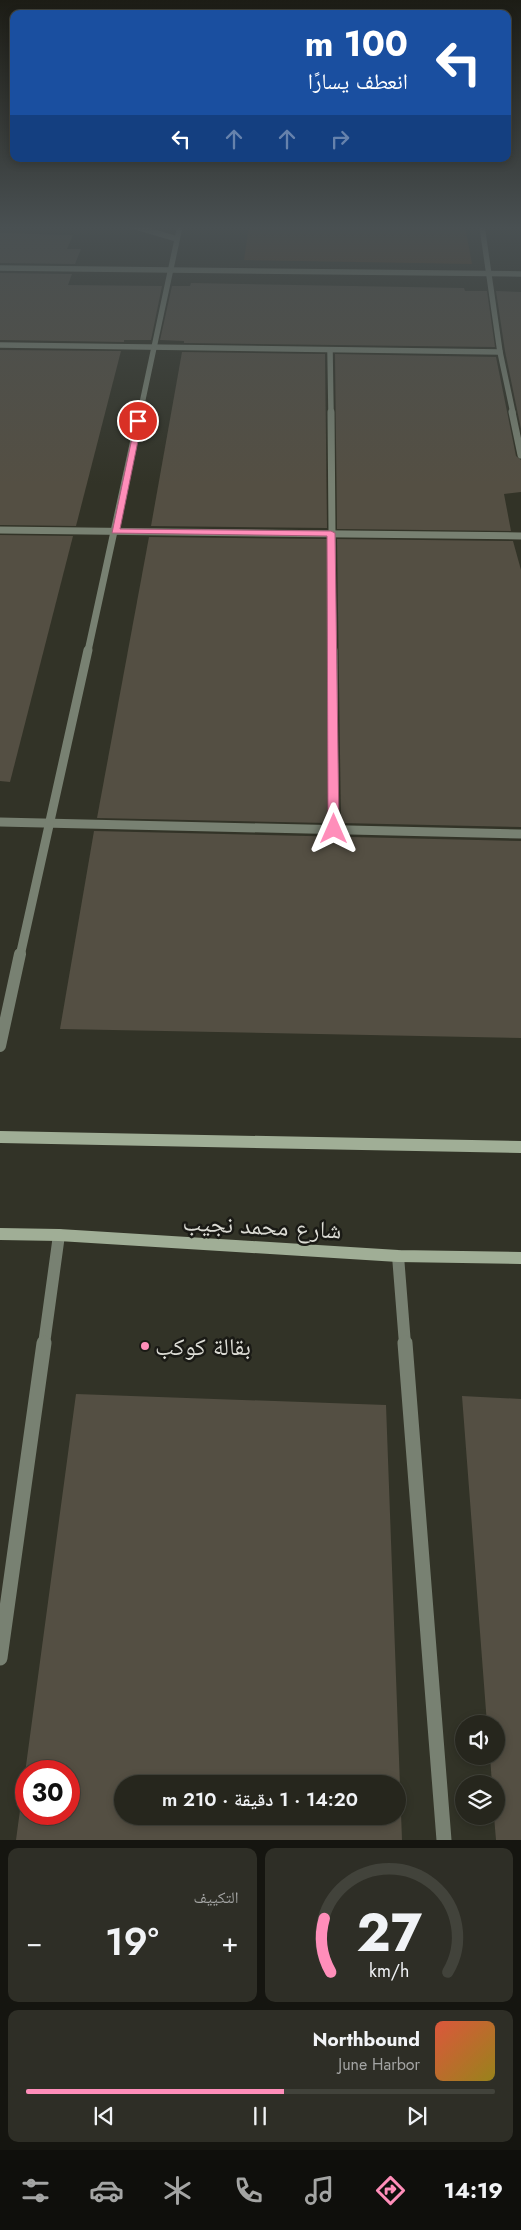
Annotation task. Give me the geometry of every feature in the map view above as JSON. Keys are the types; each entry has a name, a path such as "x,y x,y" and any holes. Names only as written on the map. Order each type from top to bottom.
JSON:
{"main road":[{"path":"0,1137 521,1147"},
{"name":"شارع محمد نجيب","path":"0,1234 59,1235 398,1256 521,1258"}],"street":[{"path":"0,1046 115,531 161,312"},
{"path":"494,312 500,352 519,433 521,455"},
{"path":"0,345 500,352"},
{"path":"330,350 334,829"},
{"path":"0,530 521,536"},
{"path":"0,822 521,834"},
{"path":"0,1658 59,1235"},
{"path":"398,1256 444,1840"}],"building":[{"path":"0,312 157,312 151,340 124,340 124,342 0,340"},
{"path":"166,312 490,312 495,347 184,343 184,341 160,340"},
{"path":"499,312 521,312 521,429"},
{"path":"0,350 121,351 76,526 0,525"},
{"path":"182,352 325,354 327,528 151,526"},
{"path":"335,354 496,357 516,456 521,460 521,492 504,494 511,531 337,529"},
{"path":"0,535 73,536 10,782 0,781"},
{"path":"149,537 327,539 327,823 97,818"},
{"path":"337,539 513,541 521,570 521,827 341,823"},
{"path":"94,831 521,841 521,1038 60,1029"},
{"path":"76,1394 386,1405 400,1775 114,1775 114,1825 401,1825 402,1840 16,1840 18,1825 80,1825 80,1760 27,1760"},
{"path":"462,1396 521,1399 521,1840 496,1840 495,1825 505,1825 505,1775 491,1775 491,1765 505,1765 505,1715 486,1715"}],"place":[{"name":"بقالة كوكب","path":"145,1346"}],"route":[{"path":"138,421 115,531 331,533 334,829"}]}
